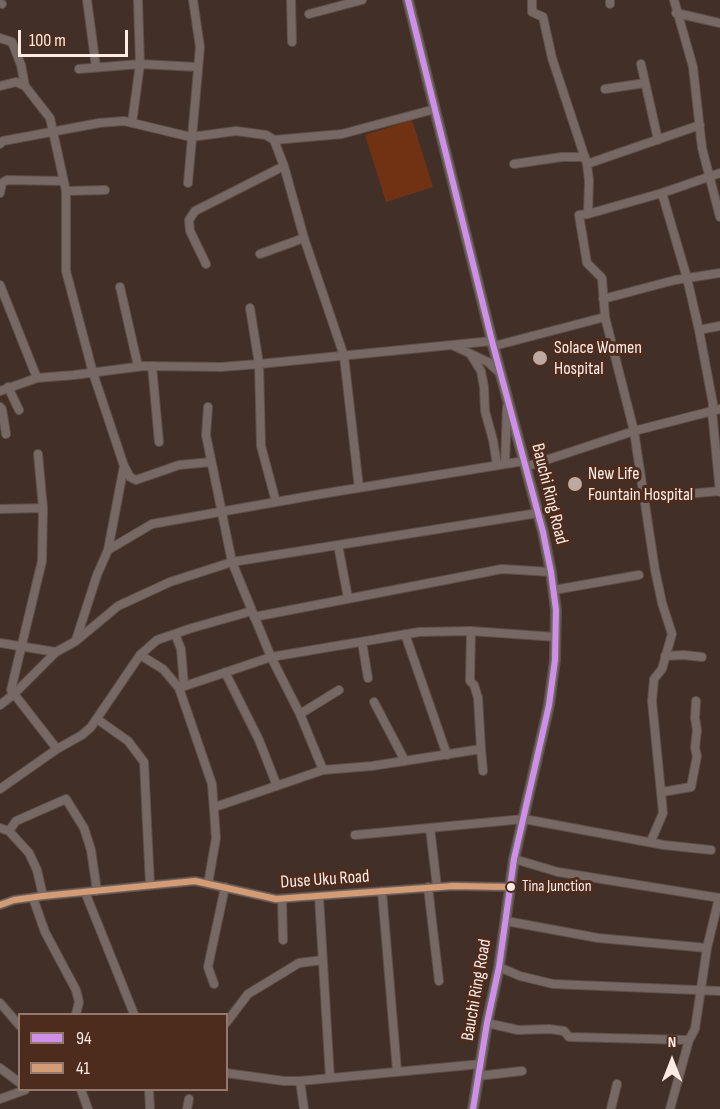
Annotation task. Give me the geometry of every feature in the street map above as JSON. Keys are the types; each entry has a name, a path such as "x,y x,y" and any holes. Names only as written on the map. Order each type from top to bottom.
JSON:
{"main road":[{"name":"Bauchi Ring Road","path":"408,0 493,343 538,513 554,590 556,637 549,705 525,819 514,859 499,967 473,1109"}],"street":[{"path":"87,0 96,66"},
{"path":"132,123 140,64 138,0"},
{"path":"188,183 200,47 193,0"},
{"path":"291,0 292,42"},
{"path":"309,14 362,0"},
{"path":"532,0 532,12 543,17 552,58 586,160 589,181 588,214"},
{"path":"674,0 693,67 702,148 720,217"},
{"path":"676,13 720,23"},
{"path":"0,38 12,42 21,64 25,86 50,118 66,191 66,271 93,373 124,466 130,477 136,480 179,465 212,462"},
{"path":"79,69 140,64 197,66"},
{"path":"641,64 658,140"},
{"path":"0,86 16,82 25,86"},
{"path":"605,89 645,83"},
{"path":"274,140 342,134 435,109"},
{"path":"1,142 99,123 124,122 191,136 236,131 266,135 274,140 344,356 359,488"},
{"path":"514,164 562,157 586,160 658,140 700,125"},
{"path":"206,264 190,231 189,220 195,211 284,166"},
{"path":"651,841 663,813 652,701 654,679 662,669 672,634 655,570 634,431 605,316 602,278 587,263 579,215 662,193 720,173"},
{"path":"0,193 2,183 7,180 63,181"},
{"path":"66,191 105,190"},
{"path":"643,498 719,491 716,410 687,278 662,193"},
{"path":"260,254 304,238"},
{"path":"603,299 687,278 720,273"},
{"path":"0,285 36,378"},
{"path":"120,287 138,366"},
{"path":"250,308 259,364 261,446 276,502"},
{"path":"0,391 36,378 138,366 259,364 493,343 605,316"},
{"path":"699,330 720,326"},
{"path":"452,345 488,362 501,374"},
{"path":"471,355 481,371 485,411 501,465"},
{"path":"153,366 159,442"},
{"path":"8,387 19,410"},
{"path":"501,465 508,399"},
{"path":"0,407 6,434"},
{"path":"208,407 206,435 232,562 271,657 300,714 323,770"},
{"path":"108,550 152,524 501,465 524,464 634,431 716,410"},
{"path":"38,454 43,508 42,561 11,690 57,749"},
{"path":"76,641 97,575 108,550 124,466"},
{"path":"0,509 43,508"},
{"path":"0,705 56,652 76,641 118,606 170,582 232,562 538,513"},
{"path":"338,545 348,598"},
{"path":"0,789 57,749 82,735 97,718 140,655 158,640 253,614 502,568 551,572"},
{"path":"554,590 639,575"},
{"path":"471,631 470,681 474,685 477,698 483,771"},
{"path":"182,687 271,657 419,632 471,631 556,637"},
{"path":"175,634 181,648 182,687 212,784 216,838 208,884"},
{"path":"405,634 447,755"},
{"path":"362,642 368,678"},
{"path":"0,643 56,652"},
{"path":"140,655 164,669 182,687"},
{"path":"665,656 702,657"},
{"path":"225,672 259,740 277,786"},
{"path":"300,714 339,690"},
{"path":"662,792 691,787 697,756 695,748 696,701"},
{"path":"374,702 405,761"},
{"path":"97,718 128,741 144,762 150,885"},
{"path":"215,807 323,770 405,761 481,749"},
{"path":"9,831 16,821 66,799 84,828 97,891"},
{"path":"355,835 525,819 664,844 711,850"},
{"path":"0,828 9,831 29,853 37,870 43,896"},
{"path":"430,828 437,887"},
{"path":"514,859 558,872 719,898 707,948 695,1029 689,1040 670,1109"},
{"name":"Duse Uku Road","path":"0,905 14,900 43,896 195,880 282,898 428,887 511,887"},
{"path":"214,984 208,967 225,887"},
{"path":"428,887 439,981"},
{"path":"382,891 397,1071"},
{"path":"85,892 134,1013"},
{"path":"319,897 330,1078"},
{"path":"33,898 45,932 76,990 79,1002 76,1013"},
{"path":"282,898 283,940"},
{"path":"506,921 598,938 707,948"},
{"path":"228,1020 248,994 299,963 323,960"},
{"path":"499,967 520,976 554,984 720,991"},
{"path":"0,1003 18,1024"},
{"path":"487,1023 518,1030 564,1031 569,1037 689,1040"},
{"path":"228,1073 300,1081 480,1064"},
{"path":"0,1068 18,1082"},
{"path":"478,1076 522,1071"},
{"path":"300,1081 304,1109"},
{"path":"611,1109 617,1084"},
{"path":"0,1099 20,1091"},
{"path":"82,1091 88,1109"},
{"path":"150,1091 150,1109"},
{"path":"187,1109 189,1099"}],"shaded area":[{"path":"412,120 433,187 386,202 365,135"}],"transit line":[{"name":"94","path":"408,0 492,341 543,532 556,610 555,660 549,705 514,859 499,967 473,1109"},
{"name":"41","path":"0,905 14,900 43,896 195,881 276,899 453,886 511,887"}],"place":[{"name":"Solace Women Hospital","path":"540,358"},
{"name":"New Life Fountain Hospital","path":"575,484"},
{"name":"Tina Junction","path":"511,887"}]}
